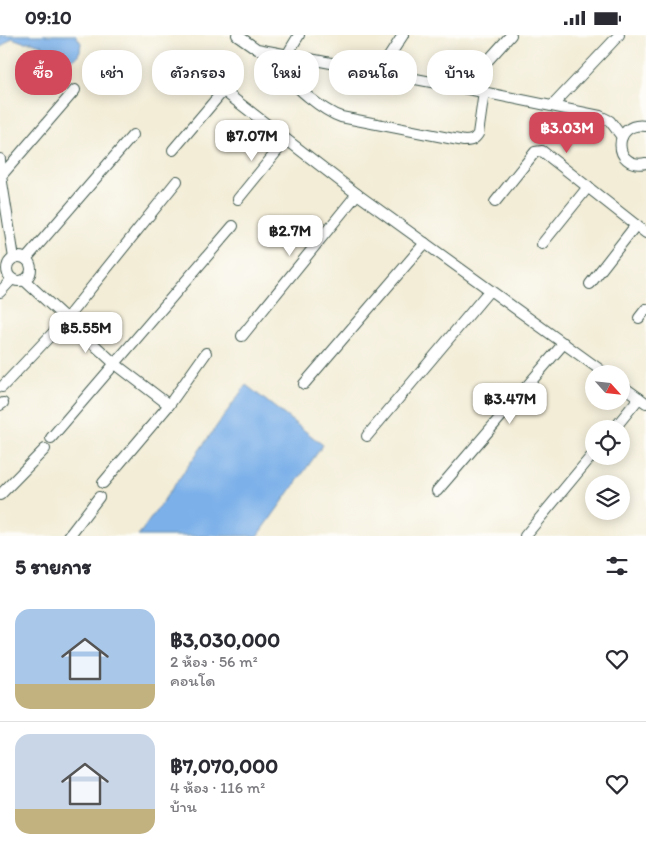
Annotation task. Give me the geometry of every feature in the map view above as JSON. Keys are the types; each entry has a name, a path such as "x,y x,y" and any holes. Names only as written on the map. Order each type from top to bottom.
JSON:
{"street":[{"path":"237,35 257,49 262,50"},
{"path":"291,50 299,35"},
{"path":"393,50 403,35"},
{"path":"493,55 511,35"},
{"path":"552,106 619,35"},
{"path":"1,181 75,90"},
{"path":"493,94 600,116 610,121 622,137"},
{"path":"173,150 220,95"},
{"path":"228,95 357,194 594,365"},
{"path":"308,95 334,115 464,141 474,139 478,134 484,95"},
{"path":"646,126 635,125 629,128 622,137 621,149 627,160 639,165 646,163"},
{"path":"26,259 133,135"},
{"path":"238,199 286,140"},
{"path":"495,202 535,152 542,151 646,233"},
{"path":"0,159 1,181 14,258"},
{"path":"2,387 66,319 177,181"},
{"path":"542,244 588,187"},
{"path":"242,336 357,194"},
{"path":"590,284 636,225"},
{"path":"51,438 232,226"},
{"path":"304,384 425,243"},
{"path":"14,258 26,259 30,264 29,276 24,280 12,279 8,272 8,264 14,258"},
{"path":"0,292 12,279"},
{"path":"24,280 114,363 169,405"},
{"path":"367,436 489,291"},
{"path":"639,318 646,309"},
{"path":"437,491 564,343"},
{"path":"104,483 169,405 206,353"},
{"path":"623,420 642,401 630,392"},
{"path":"0,495 44,449"},
{"path":"525,536 585,464"},
{"path":"69,536 99,497"}],"water":[{"path":"0,35 76,35 81,43 80,51 76,58 72,59 72,50 49,50 32,42 23,42 12,38 0,48"},
{"path":"246,385 323,445 258,536 138,536"}]}
